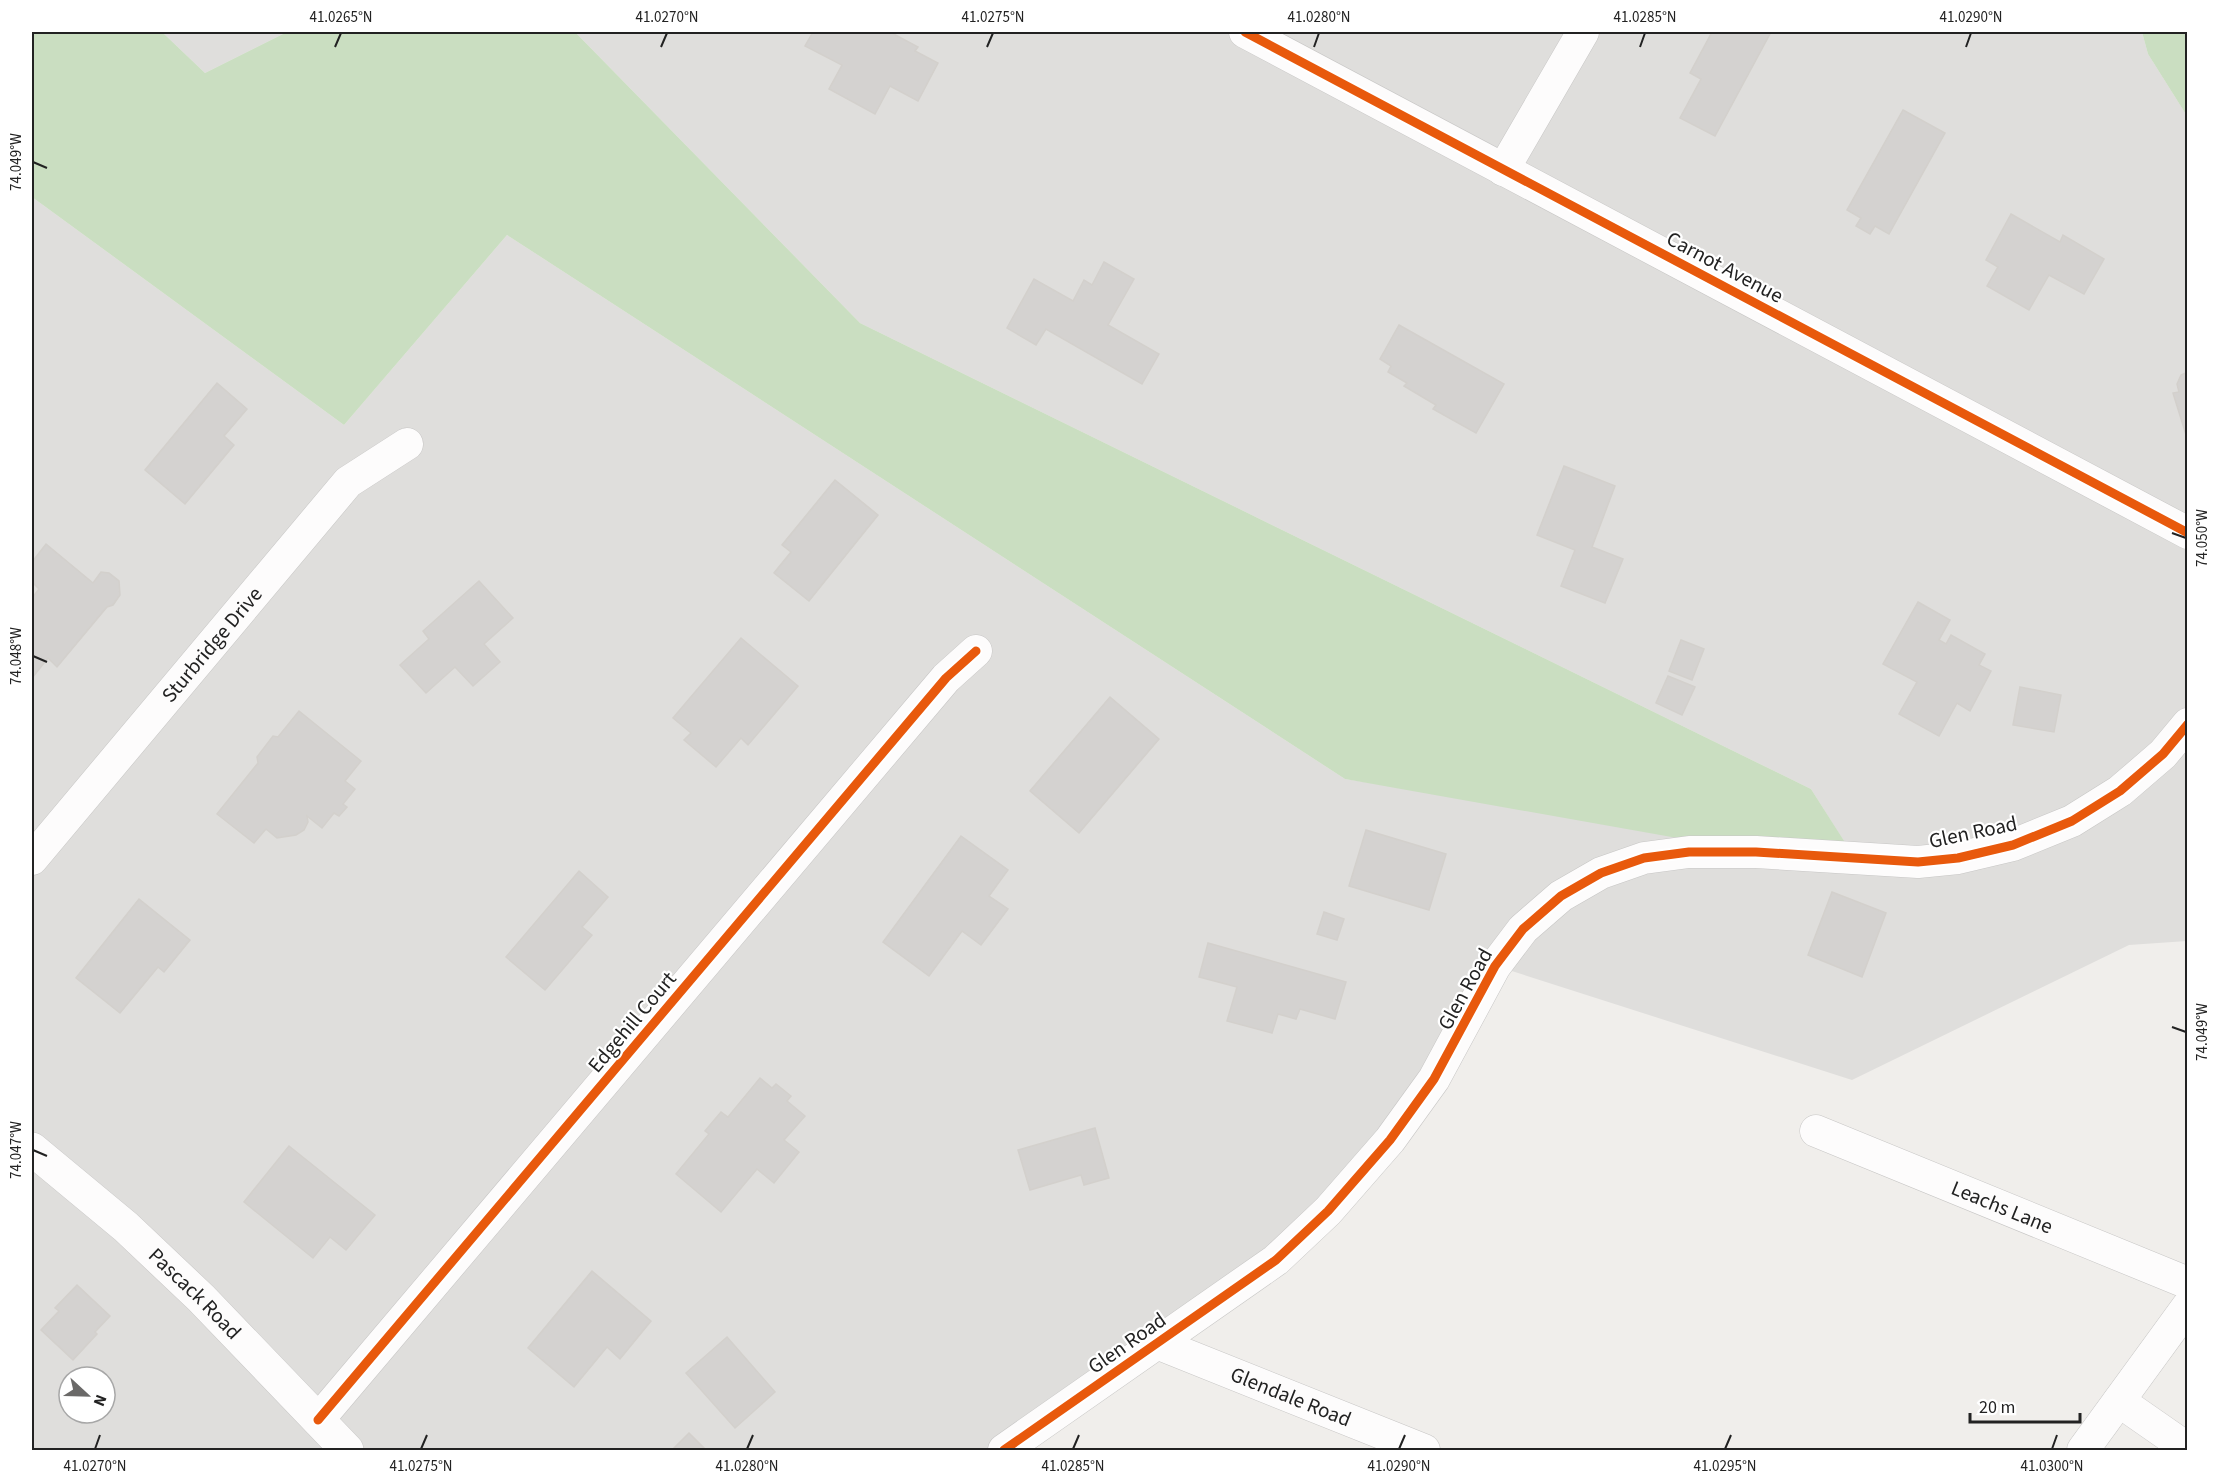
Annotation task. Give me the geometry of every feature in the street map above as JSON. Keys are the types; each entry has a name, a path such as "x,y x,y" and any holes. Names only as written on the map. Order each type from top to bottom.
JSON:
{"street":[{"name":"Carnot Avenue","path":"1245,32 2187,533"},
{"path":"1503,170 1583,32"},
{"name":"Sturbridge Drive","path":"32,858 348,482 407,444"},
{"name":"Edgehill Court","path":"318,1420 946,678 976,651"},
{"name":"Glen Road","path":"1004,1450 1159,1344 1276,1260 1328,1211 1390,1140 1434,1079 1496,966 1523,929 1561,896 1601,873 1644,858 1689,852 1756,852 1918,862 1958,858 2013,845 2072,821 2120,791 2163,754 2187,724"},
{"name":"Leachs Lane","path":"1816,1131 2187,1283"},
{"name":"Pascack Road","path":"32,1149 126,1227 184,1282 347,1450"},
{"path":"2083,1450 2187,1306"},
{"name":"Glendale Road","path":"1159,1344 1424,1450"},
{"path":"2119,1401 2187,1449"}],"shaded area":[{"path":"162,32 287,32 205,73"},
{"path":"575,32 2142,32 2148,54 2187,116 2187,941 2129,945 1852,1080 1496,966 1328,1211 1004,1450 32,1450 32,197 344,425 507,235 1345,779 1854,857 1811,789 860,323"}],"green space":[{"path":"32,32 162,32 205,73 287,32 575,32 860,323 1811,789 1855,858 1756,852 1345,779 507,235 344,425 32,197"},
{"path":"2142,32 2187,32 2187,116 2148,54"}],"building":[{"path":"813,32 890,32 918,47 915,51 938,63 918,101 890,86 875,114 829,89 842,65 805,46"},
{"path":"1712,32 1771,32 1715,136 1680,118 1701,79 1690,73"},
{"path":"1903,110 1945,133 1889,234 1875,226 1870,234 1856,226 1861,218 1847,210"},
{"path":"2011,214 2060,242 2063,235 2104,259 2084,294 2049,275 2029,310 1987,286 1998,267 1986,260"},
{"path":"1104,262 1134,279 1108,325 1159,354 1142,384 1046,329 1036,345 1007,328 1034,279 1073,301 1084,280 1092,285"},
{"path":"1399,325 1504,384 1476,433 1433,409 1436,405 1404,386 1407,383 1388,372 1391,366 1380,359"},
{"path":"2188,372 2187,438 2173,393 2179,392 2177,384 2181,375"},
{"path":"217,383 247,409 224,436 234,445 185,504 145,470"},
{"path":"1564,466 1615,486 1592,547 1623,559 1605,603 1561,586 1575,550 1537,535"},
{"path":"835,480 878,515 809,601 774,573 791,552 782,545"},
{"path":"46,544 93,583 101,572 109,573 119,581 120,595 113,605 107,607 57,667 48,658 32,678 32,598 39,589 32,582 32,562"},
{"path":"479,581 513,618 484,644 500,662 473,686 455,667 426,693 400,665 429,639 423,631"},
{"path":"1918,602 1950,620 1939,640 1946,644 1951,635 1985,654 1979,665 1991,671 1970,711 1957,703 1939,736 1899,714 1917,682 1883,664"},
{"path":"741,638 798,686 748,745 741,738 716,767 684,740 691,733 673,718"},
{"path":"1681,640 1704,649 1692,680 1669,671"},
{"path":"1668,676 1695,687 1682,715 1656,703"},
{"path":"2020,687 2061,695 2054,732 2013,725"},
{"path":"1110,697 1159,739 1079,833 1030,791"},
{"path":"299,711 361,761 345,781 355,789 343,804 347,807 339,816 334,813 322,828 307,816 308,822 304,830 296,835 277,838 266,829 254,843 217,814 258,763 257,757 273,736 278,737"},
{"path":"1366,830 1446,854 1429,910 1349,886"},
{"path":"961,836 1008,870 989,896 1008,909 981,945 962,931 929,976 883,942"},
{"path":"579,871 608,897 582,927 592,935 545,990 506,957"},
{"path":"1832,892 1886,913 1862,977 1808,955"},
{"path":"139,899 190,940 164,972 158,967 120,1013 76,978"},
{"path":"1324,912 1344,919 1337,940 1317,934"},
{"path":"1208,943 1346,982 1335,1019 1300,1009 1296,1019 1278,1014 1272,1033 1227,1021 1237,987 1199,977"},
{"path":"760,1078 772,1088 776,1084 791,1096 787,1101 805,1116 784,1140 799,1152 774,1183 757,1169 721,1212 676,1174 709,1134 705,1131 721,1112 728,1117"},
{"path":"1095,1128 1109,1178 1084,1185 1081,1175 1030,1190 1018,1150"},
{"path":"289,1146 375,1215 346,1250 330,1237 313,1258 244,1202"},
{"path":"592,1271 651,1321 620,1359 607,1347 574,1387 528,1348"},
{"path":"77,1285 110,1316 73,1360 41,1330 59,1311 55,1308"},
{"path":"727,1337 775,1392 735,1428 686,1373"},
{"path":"689,1433 706,1450 672,1450"}],"cycle path":[{"path":"1245,32 2188,533"},
{"path":"318,1420 946,678 976,651"},
{"path":"1004,1450 1276,1260 1328,1211 1390,1140 1434,1079 1495,966 1523,929 1561,896 1601,873 1644,858 1689,852 1756,852 1918,862 1958,858 2013,845 2072,821 2120,791 2163,754 2188,724"}]}
